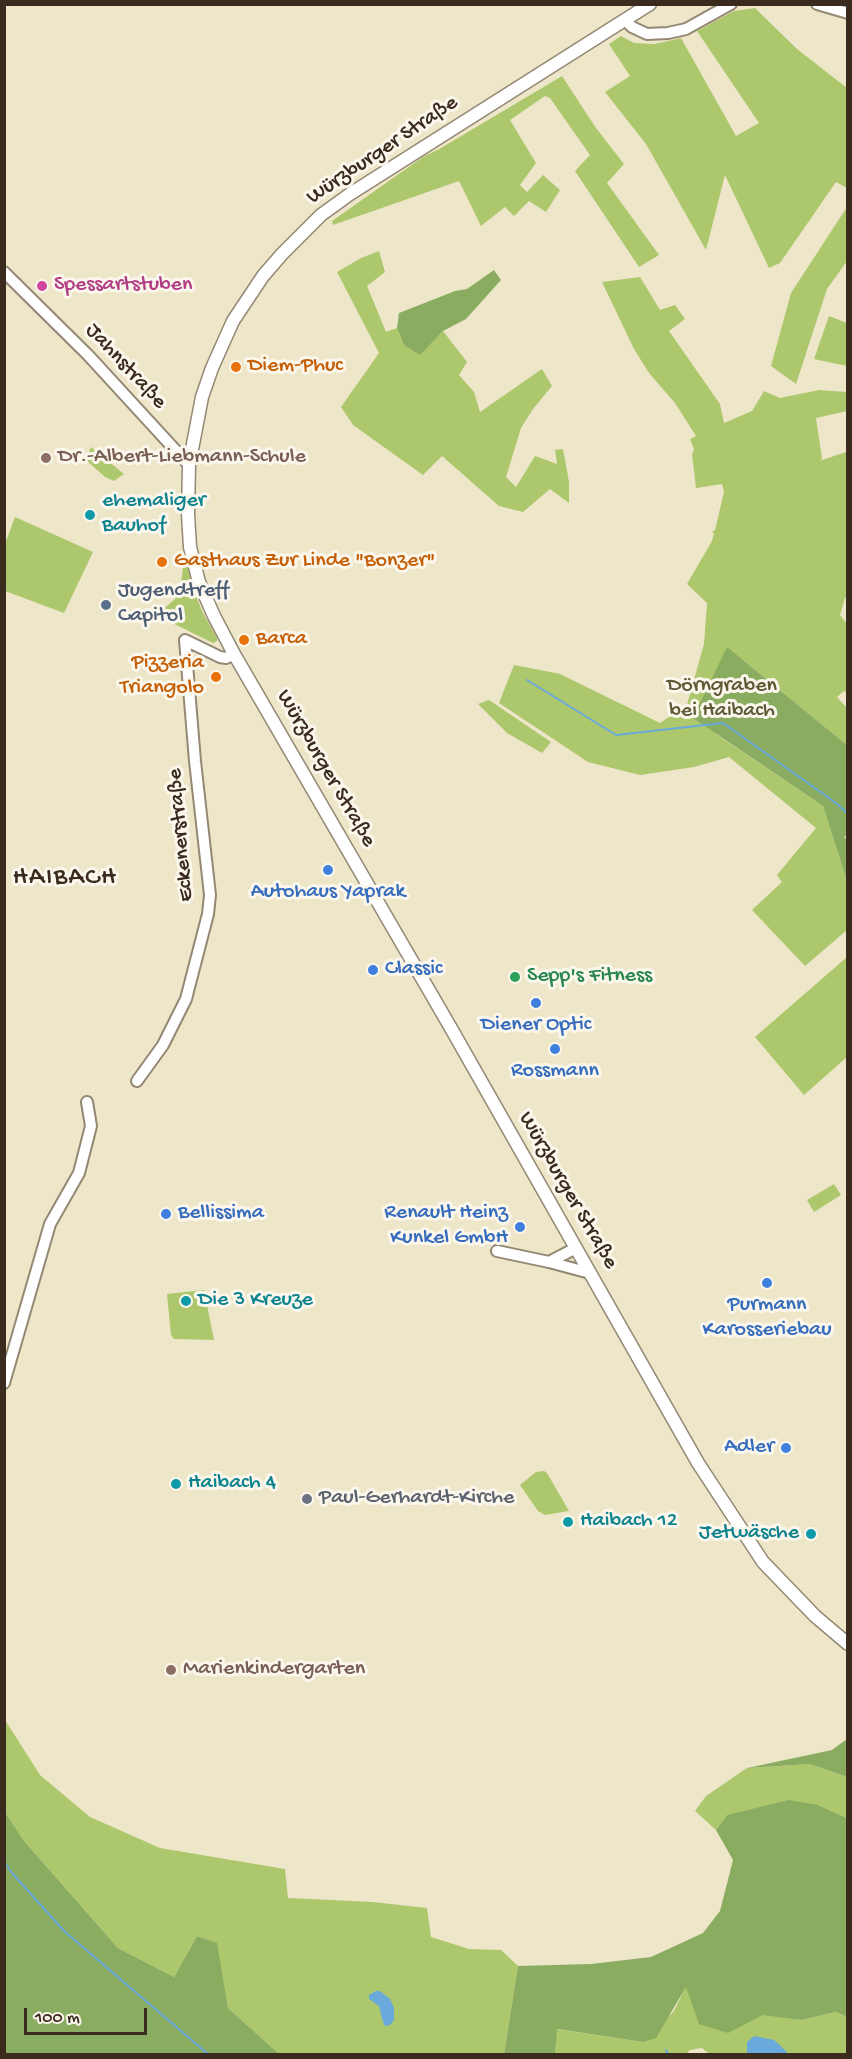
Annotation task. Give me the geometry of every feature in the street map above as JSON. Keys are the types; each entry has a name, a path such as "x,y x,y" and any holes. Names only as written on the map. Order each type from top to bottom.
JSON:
{"main road":[{"name":"Würzburger Straße","path":"650,4 350,194 321,215 282,254 246,300 224,339 201,397 189,465 188,514 193,556 199,582 234,654 700,1466 750,1545 777,1578 848,1644"}],"street":[{"path":"626,21 632,27 647,34 668,33 694,25 731,4"},
{"path":"816,4 848,13"},
{"name":"Jahnstraße","path":"4,273 88,355 189,465"},
{"name":"Eckenerstraße","path":"137,1081 164,1045 186,999 208,914 210,895 195,761 185,640 220,657 226,658 234,654"},
{"path":"4,1383 50,1224 79,1173 91,1126 87,1102"},
{"path":"549,1262 576,1248"},
{"path":"497,1251 590,1273"}],"green space":[{"path":"755,8 797,49 847,88 847,188 836,182 780,263 769,268 725,175 706,250 646,144 605,92 630,76 609,44 621,36 634,43 655,44 681,38 736,136 759,123 697,31 734,11"},
{"path":"562,76 596,128 624,164 607,183 659,255 639,267 575,171 590,155 550,98 545,96 510,120 536,163 520,185 527,192 543,175 560,190 546,212 529,201 514,216 505,207 481,226 459,181 333,225 332,221 423,157"},
{"path":"847,207 847,261 827,289 796,384 771,366 791,293"},
{"path":"379,251 385,272 367,286 386,332 397,328 404,345 420,354 443,331 467,362 459,375 474,392 480,412 542,369 552,386 521,428 506,477 516,487 535,456 557,464 555,450 563,449 569,482 569,503 550,489 523,512 499,506 442,456 423,475 353,425 341,407 379,353 337,272"},
{"path":"494,270 501,280 466,319 443,331 420,355 404,345 397,328 399,313 455,291 467,289"},
{"name":"Dörngraben bei Haibach","path":"640,277 660,310 675,305 685,319 669,331 720,404 724,423 752,411 764,391 780,398 819,390 847,392 847,411 816,418 822,459 819,461 846,452 847,458 847,596 840,615 847,624 848,694 844,691 837,697 847,708 847,745 743,660 807,780 713,732 823,806 847,881 847,930 805,966 752,910 782,882 777,875 816,828 729,757 694,767 640,775 588,762 499,703 514,665 560,674 660,723 687,705 704,644 707,603 687,584 712,541 714,533 712,532 715,530 724,492 722,484 696,488 692,454 694,449 690,439 696,436 675,403 649,373 634,349 602,282"},
{"path":"829,316 847,323 847,366 814,359"},
{"path":"91,447 124,474 114,481 105,477 86,460"},
{"path":"15,517 93,552 64,613 5,591 5,544"},
{"path":"186,559 193,588 202,611 217,638 217,641 213,643 158,616 175,599 180,590"},
{"name":"Dörngraben bei Haibach","path":"727,647 847,745 847,837 844,836 847,841 847,881 823,806 693,718"},
{"path":"489,700 551,742 542,753 507,733 478,704"},
{"path":"847,957 847,1057 804,1095 755,1037"},
{"path":"834,1184 841,1195 814,1212 807,1200"},
{"path":"204,1290 214,1340 174,1339 171,1335 167,1294"},
{"path":"544,1471 569,1511 545,1515 538,1511 520,1485 536,1472"},
{"path":"5,1720 40,1775 90,1817 160,1848 285,1869 288,1898 373,1902 427,1908 431,1937 469,1949 501,1950 518,1966 504,2054 279,2054 228,2008 216,1943 197,1936 174,1977 118,1948 24,1841 5,1812"},
{"path":"847,1739 847,1777 810,1764 747,1768 832,1750"},
{"path":"810,1764 847,1777 847,1818 818,1805 727,1815 716,1830 695,1811 706,1796 747,1768"},
{"path":"789,1800 818,1805 847,1818 847,2017 836,2012 801,2020 763,2015 728,2033 699,2024 686,1987 656,2038 643,2042 557,2029 555,2054 504,2054 518,1966 591,1964 651,1957 703,1933 720,1911 733,1860 716,1830 727,1815"},
{"path":"5,1812 24,1841 118,1948 174,1977 197,1936 217,1943 228,2008 279,2054 5,2054"},
{"path":"686,1986 748,2020 763,2014 801,2020 836,2012 847,2017 847,2054 787,2054 787,2052 747,2042 747,2054 709,2054 702,2048 690,2050 686,2054 555,2054 556,2029 643,2042 674,2011"}],"water":[{"path":"380,1991 390,1999 394,2008 394,2020 390,2025 385,2026 379,2006 369,1999 369,1995"},
{"path":"754,2036 774,2040 787,2054 747,2054 747,2042"}],"waterway":[{"path":"527,680 616,735 723,723 836,803 848,814"},
{"path":"4,1862 64,1931 208,2054"},
{"path":"666,2050 668,2054"}],"place":[{"name":"Spessartstuben","path":"42,286"},
{"name":"Diem-Phuc","path":"236,367"},
{"name":"Dr.-Albert-Liebmann-Schule","path":"46,458"},
{"name":"ehemaliger Bauhof","path":"90,515"},
{"name":"Gasthaus Zur Linde \"Bonzer\"","path":"162,562"},
{"name":"Jugendtreff Capitol","path":"106,605"},
{"name":"Barca","path":"244,640"},
{"name":"Pizzeria Triangolo","path":"216,677"},
{"name":"Autohaus Yaprak","path":"328,870"},
{"name":"Classic","path":"373,970"},
{"name":"Sepp's Fitness","path":"515,977"},
{"name":"Diener Optic","path":"536,1003"},
{"name":"Rossmann","path":"555,1049"},
{"name":"Bellissima","path":"166,1214"},
{"name":"Renault Heinz Kunkel GmbH","path":"520,1227"},
{"name":"Purmann Karosseriebau","path":"767,1283"},
{"name":"Die 3 Kreuze","path":"186,1301"},
{"name":"Adler","path":"786,1448"},
{"name":"Haibach 4","path":"176,1484"},
{"name":"Paul-Gerhardt-Kirche","path":"307,1499"},
{"name":"Haibach 12","path":"568,1522"},
{"name":"Jetwäsche","path":"811,1534"},
{"name":"Marienkindergarten","path":"171,1670"}],"district":[{"name":"HAIBACH","path":"65,879"}]}
